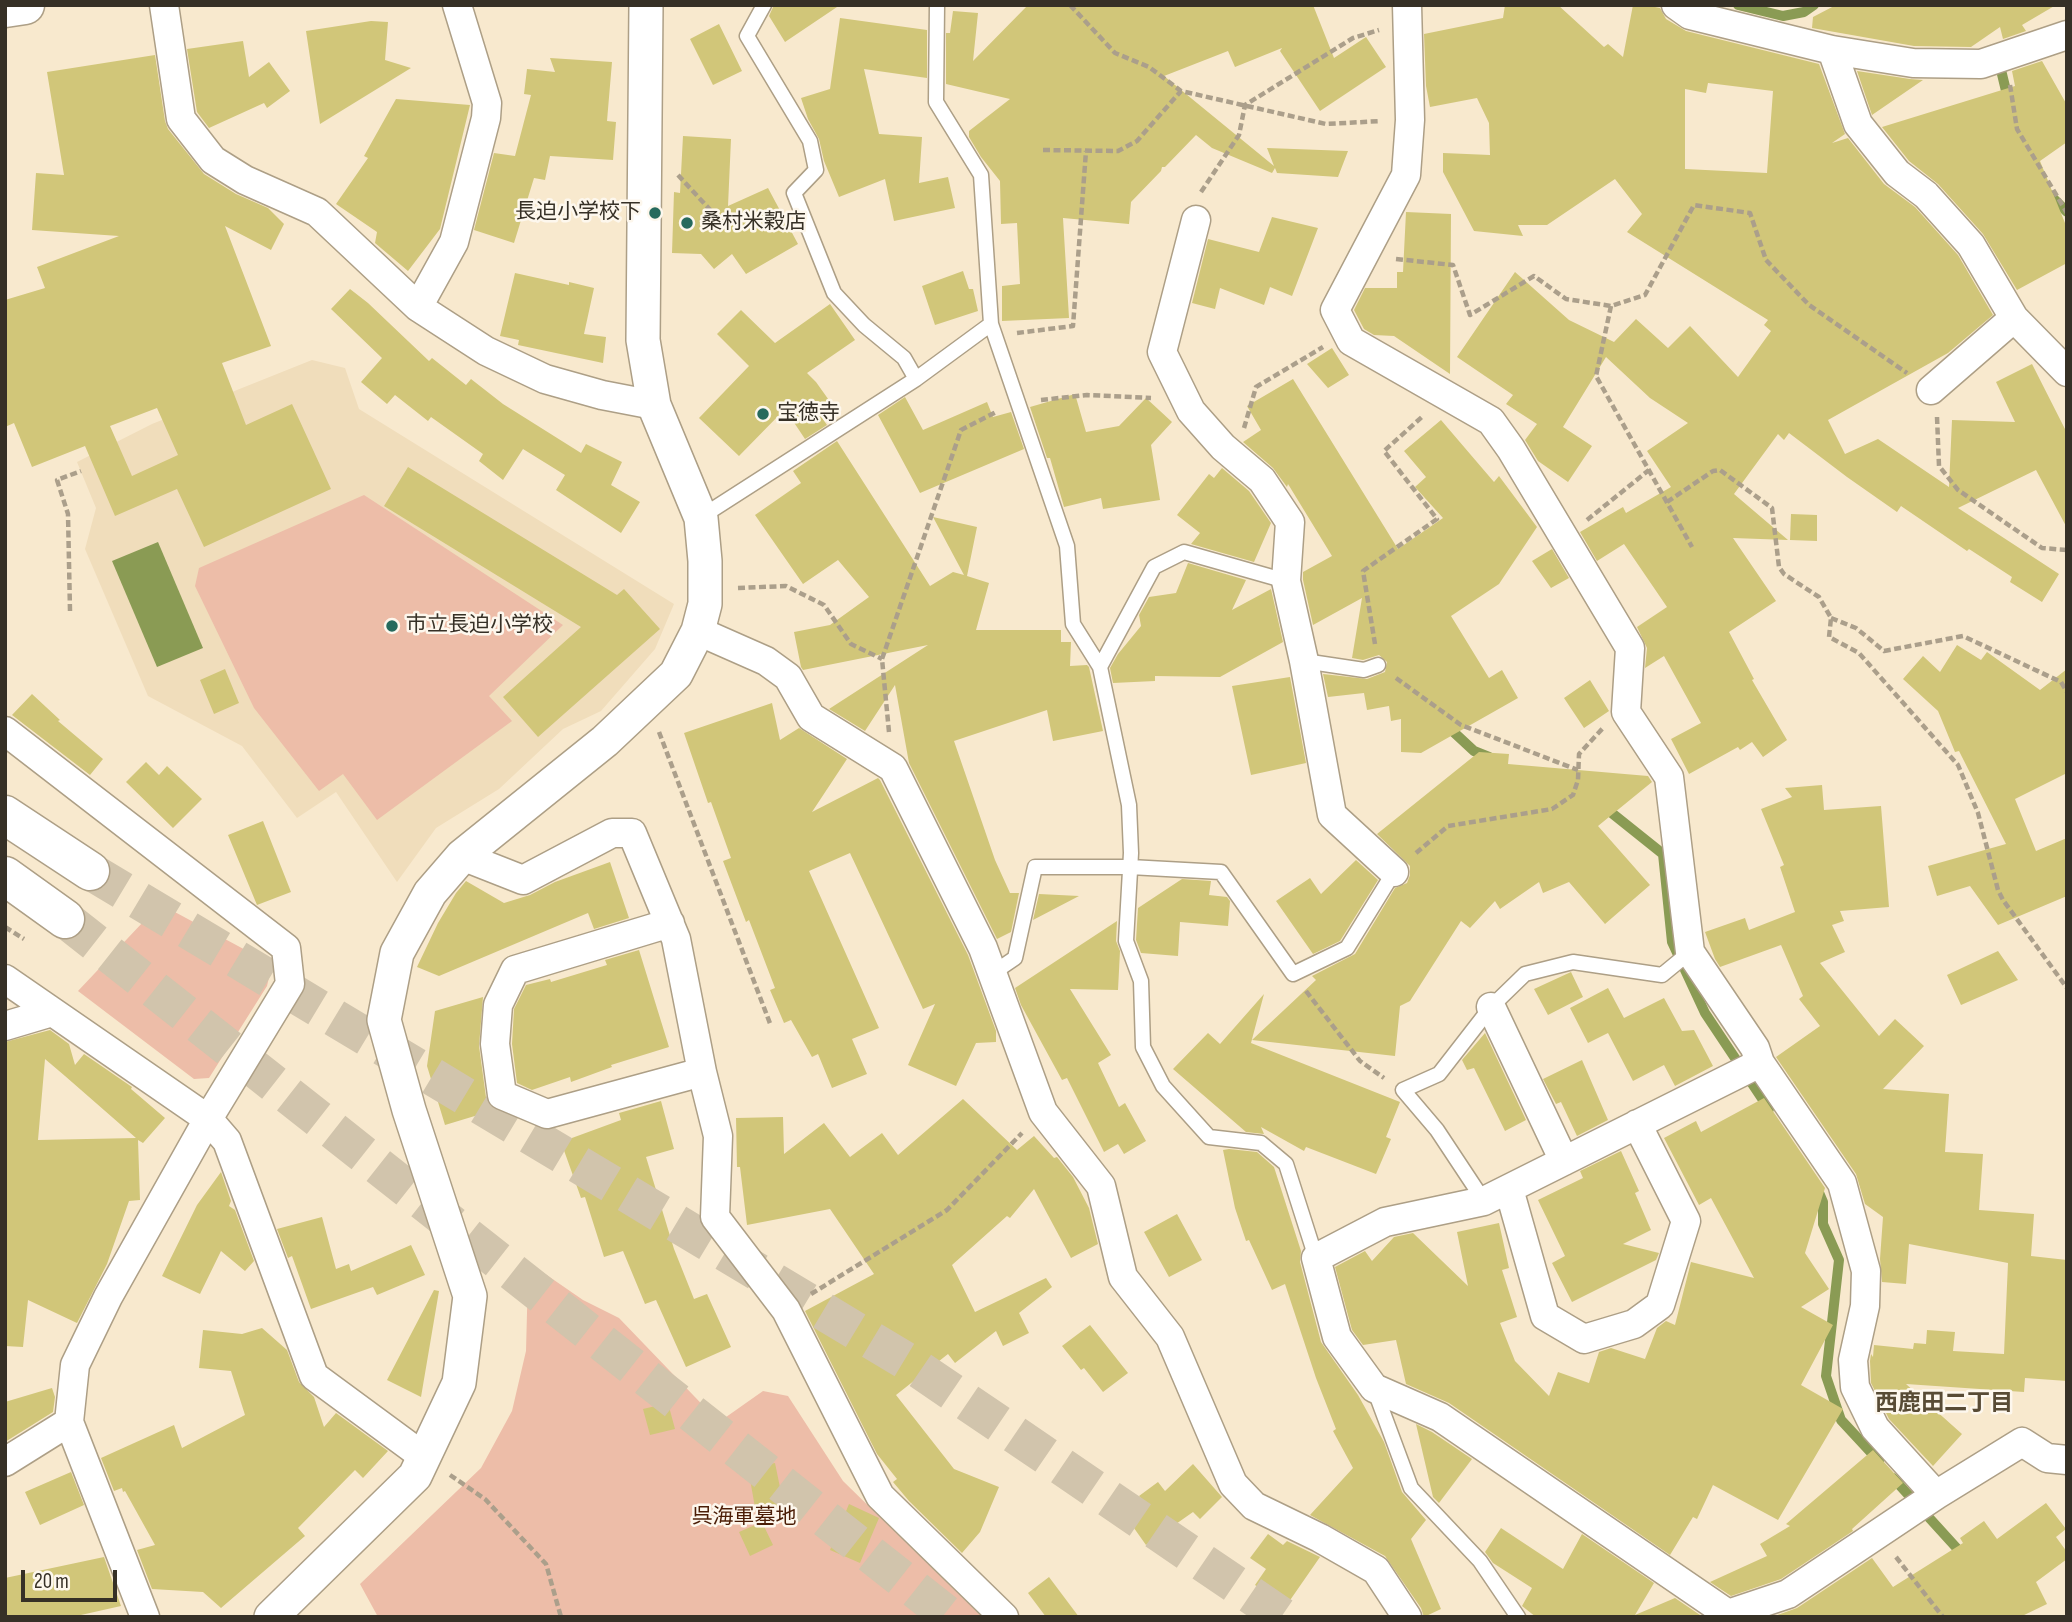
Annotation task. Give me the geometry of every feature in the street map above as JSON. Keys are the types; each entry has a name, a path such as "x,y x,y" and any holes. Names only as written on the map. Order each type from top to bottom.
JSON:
{"main road":[{"path":"5,8 25,5"},
{"path":"5,815 90,871"},
{"path":"5,876 65,919"}],"street":[{"path":"164,5 181,119 214,159 245,180 317,212 418,307 486,351 545,379 602,395 654,405"},
{"path":"418,307 454,242 486,118 487,103 457,5"},
{"path":"271,1617 298,1603 415,1476 459,1383 470,1296 409,1110 384,1020 397,953 430,892 462,856 605,741 676,674 698,631 705,604 701,517 654,405 643,341 646,5"},
{"path":"1676,5 1690,15 1832,51 1913,63 1981,64 2067,35"},
{"path":"1406,13 1410,120 1406,175 1335,310 1351,341 1491,421 1511,449 1630,648 1626,712 1669,777 1690,952 1755,1048 1760,1063 1842,1184 1866,1271 1865,1306 1853,1360 1855,1387 1875,1428 1936,1495"},
{"path":"1832,51 1858,124 1897,173 1926,195 1971,246 2014,318 2067,372"},
{"path":"1196,220 1161,352 1191,411 1223,447 1262,480 1290,522 1286,581 1304,661 1332,815 1394,872"},
{"path":"1931,390 2014,318"},
{"path":"698,631 766,661 788,677 811,717 893,768 983,948 1043,1112 1101,1186 1123,1277 1170,1337 1233,1484 1254,1506 1320,1538 1376,1570 1407,1617"},
{"path":"5,731 286,948 290,984 208,1119 108,1297 75,1365 69,1422 135,1615"},
{"path":"462,856 523,880 612,833 632,833 676,939 702,1072 718,1136 715,1217 786,1310 880,1496 1004,1617"},
{"path":"670,923 515,970 498,1005 495,1044 502,1095 547,1114 702,1072"},
{"path":"5,979 208,1119 227,1141 314,1376 424,1457"},
{"path":"1491,1007 1564,1161"},
{"path":"5,1026 52,1012"},
{"path":"1760,1063 1483,1201 1385,1222 1315,1258 1337,1337 1374,1388 1440,1417 1727,1615 1788,1594 1936,1495 2022,1442 2047,1458 2067,1460"},
{"path":"1509,1189 1545,1316 1584,1339 1634,1324 1660,1305 1686,1221 1637,1124"},
{"path":"5,1462 69,1422"}],"lane":[{"path":"764,5 747,36 810,141 816,170 794,193 834,293 864,325 904,358 916,379"},
{"path":"937,5 936,102 981,175 993,330 1067,546 1073,624 1100,667 1129,805 1130,867 1126,941 1141,981 1143,1047 1163,1086 1209,1137 1261,1143 1286,1164 1315,1258"},
{"path":"701,517 993,330"},
{"path":"1100,667 1154,567 1184,552 1286,581"},
{"path":"1304,661 1364,670 1378,665"},
{"path":"993,973 1015,957 1035,867 1130,867 1221,872 1293,974 1348,948 1394,872"},
{"path":"1483,1201 1437,1130 1403,1090 1439,1074 1491,1007 1525,974 1573,962 1662,975 1690,952"},
{"path":"1374,1388 1411,1489 1480,1561 1518,1617"}],"path":[{"path":"1070,5 1115,53 1149,67 1181,91 1326,124 1410,120"},
{"path":"1196,220 1198,198 1239,135 1245,105 1353,38 1406,13"},
{"path":"2005,56 2017,129 2067,213"},
{"path":"1043,149 1118,151 1137,141 1181,91"},
{"path":"993,330 1073,326 1086,151"},
{"path":"675,172 713,213"},
{"path":"1363,256 1452,265 1469,315 1534,276 1566,299 1611,306 1645,296 1694,205 1749,213 1766,260 1808,305 1931,390 1936,402 1940,467 1958,490 2042,548 2067,550"},
{"path":"1611,306 1596,376 1692,547"},
{"path":"1223,447 1244,429 1256,387 1346,332"},
{"path":"893,768 882,659 961,430 1018,402 1087,395 1185,399"},
{"path":"1447,396 1384,451 1437,519 1363,571 1378,665 1461,725 1578,771"},
{"path":"1564,538 1649,470"},
{"path":"1667,502 1713,471 1720,470 1772,508 1779,567 1784,575 1819,597 1831,618 1829,636 1859,653 1958,765 1978,813 1998,890 2067,988"},
{"path":"70,611 68,514 57,480 80,471"},
{"path":"705,589 786,586 824,605 851,644 882,659"},
{"path":"1831,618 1856,628 1884,651 1963,636 2061,682 2067,692"},
{"path":"647,702 771,1026"},
{"path":"1394,872 1448,826 1552,809 1573,795 1578,780 1579,754 1626,705"},
{"path":"5,927 24,939"},
{"path":"1293,974 1360,1061 1403,1090"},
{"path":"786,1310 947,1210 1043,1112"},
{"path":"424,1457 485,1499 546,1564 561,1617"},
{"path":"1879,1535 1942,1617"}],"shaded area":[{"name":"市立長迫小学校","path":"312,360 345,368 359,409 674,604 655,649 601,711 563,729 499,789 436,828 397,882 336,792 297,818 242,746 148,696 85,549 96,508 77,462 152,424"},
{"path":"158,542 203,648 157,667 112,561"}],"green space":[{"path":"364,495 563,625 489,696 512,721 377,820 343,774 319,791 254,708 195,586 199,568"},
{"path":"160,904 264,960 271,969 267,986 209,1078 194,1079 78,991"},
{"name":"呉海軍墓地","path":"538,1269 583,1300 619,1318 719,1422 763,1391 788,1396 843,1481 982,1617 378,1617 360,1584 481,1468 512,1411 526,1351 528,1275"}],"building":[{"path":"774,5 840,5 785,42 769,16"},
{"path":"1028,5 1313,5 1334,58 1366,37 1386,67 1320,111 1280,51 1282,48 1235,67 1228,51 1164,76 1274,166 1267,148 1348,151 1338,177 1277,173 1275,168 1272,173 1212,148 1196,135 1162,167 1131,202 1129,224 1063,218 1069,318 1002,321 1002,286 1020,284 1017,223 1001,224 1000,181 981,157 969,137 969,131 1010,99 946,84 946,33 950,33 953,11 978,13 973,61"},
{"path":"1505,5 1558,5 1604,47 1608,44 1623,57 1633,5 1645,5 1660,8 1666,19 1686,31 1819,64 1845,134 1832,143 1848,138 1884,184 1915,207 1958,255 1993,315 1948,353 1828,420 1845,454 1878,439 1949,487 1952,420 2015,422 1996,382 2032,364 2067,433 2067,528 2036,470 1958,508 2059,574 2042,602 2010,582 2012,577 1969,549 1967,551 1901,506 1897,512 1789,433 1784,440 1778,434 1734,494 1788,540 1733,538 1776,601 1729,632 1754,679 1752,680 1787,740 1763,757 1752,742 1689,774 1671,739 1701,723 1664,656 1645,668 1647,648 1637,627 1667,607 1624,544 1597,561 1580,532 1623,507 1626,513 1671,487 1647,451 1688,423 1650,398 1606,357 1563,427 1592,446 1568,482 1538,461 1525,440 1537,424 1506,404 1513,395 1457,357 1515,272 1569,320 1614,342 1636,319 1668,348 1690,326 1738,377 1771,331 1764,325 1768,320 1627,232 1642,214 1615,179 1547,225 1518,225 1523,236 1474,231 1443,172 1443,153 1490,155 1489,123 1477,98 1430,107 1426,86 1424,34 1503,18","holes":["1708,83 1773,91 1767,173 1685,169 1685,89 1706,93"]},
{"path":"1836,5 2056,5 2022,25 2026,31 2003,39 2000,27 1971,47 1914,46 1812,28 1813,17"},
{"path":"840,18 927,30 927,78 864,69 879,134 922,137 919,183 948,177 955,208 894,221 885,179 839,197 824,161 819,139 801,98 830,89"},
{"path":"371,21 388,22 385,60 411,68 320,124 306,31"},
{"path":"719,24 742,71 713,85 690,39"},
{"path":"243,41 249,77 269,62 290,91 267,108 264,103 209,128 197,112 187,49"},
{"path":"155,55 168,129 204,174 236,194 268,208 284,224 271,250 225,226 271,346 222,363 246,425 292,404 331,489 204,547 177,489 115,516 85,446 32,467 14,423 5,427 5,300 45,288 37,267 119,236 32,230 36,173 64,175 47,72","holes":["157,408 178,455 132,476 110,426"]},
{"path":"550,58 612,62 607,121 616,122 613,160 550,156 545,180 534,178 514,243 474,230 494,153 515,156 531,95 524,94 527,69 555,72"},
{"path":"2042,61 2067,105 2067,142 2040,161 2067,228 2067,263 2017,290 1983,234 1938,184 1909,161 1882,127 2015,86 2012,71"},
{"path":"1857,71 1910,79 1923,80 1872,115"},
{"path":"396,99 470,105 440,229 408,271 375,243 377,232 336,204 368,158 364,156"},
{"path":"683,136 731,139 728,206 768,188 798,244 746,274 732,254 714,269 701,254 672,253 674,192 680,193"},
{"path":"1406,212 1451,214 1450,374 1394,336 1374,335 1364,329 1354,310 1365,288 1397,288 1397,272 1403,272"},
{"path":"1272,217 1318,228 1292,296 1270,287 1264,305 1220,288 1215,309 1192,303 1208,239 1259,252"},
{"path":"963,271 969,289 973,289 978,311 935,325 922,286"},
{"path":"515,273 594,288 584,334 606,337 603,363 518,345 519,340 500,336"},
{"path":"350,289 429,361 432,358 466,385 471,379 503,404 581,453 586,444 622,462 611,485 640,502 621,533 556,490 565,475 523,449 503,480 479,461 483,454 431,417 428,421 395,395 387,404 361,382 382,358 331,309"},
{"path":"830,304 855,340 807,373 831,403 818,412 827,425 805,439 785,409 739,456 699,418 749,366 717,334 741,310 775,343"},
{"path":"1332,348 1349,375 1328,388 1307,364"},
{"path":"1293,379 1398,549 1443,518 1415,487 1426,477 1404,451 1441,420 1494,482 1499,476 1537,527 1499,584 1451,616 1489,678 1502,670 1518,698 1421,753 1401,752 1401,719 1391,721 1389,706 1367,710 1364,693 1328,697 1323,674 1367,679 1385,672 1387,662 1379,655 1363,660 1352,658 1362,598 1313,625 1303,572 1332,556 1288,484 1287,487 1273,468 1243,442 1261,430 1247,406"},
{"path":"1075,394 1086,432 1119,426 1146,398 1172,422 1151,445 1160,500 1103,509 1101,498 1064,507 1050,458 1047,458 1030,407"},
{"path":"905,397 923,430 987,402 993,417 1011,412 1024,449 920,493 878,415"},
{"path":"837,441 930,586 953,572 964,575 933,517 977,527 967,576 989,583 976,630 1061,630 1061,642 1071,642 1070,666 1089,667 1103,731 1053,741 1047,710 954,741 995,860 1010,893 1019,893 1011,932 997,939 909,763 895,685 865,731 829,709 928,645 803,670 801,667 794,632 830,625 869,597 838,560 803,584 755,515 801,483 793,471"},
{"path":"408,467 617,595 624,589 660,629 538,737 503,697 581,627 384,506"},
{"path":"1222,468 1249,491 1271,523 1254,562 1191,544 1200,533 1177,515 1209,474 1214,478"},
{"path":"1791,514 1817,515 1817,541 1790,540"},
{"path":"1552,549 1569,578 1551,588 1532,561"},
{"path":"1188,563 1246,580 1232,610 1271,589 1283,642 1220,677 1155,676 1155,681 1113,683 1110,668 1141,626 1139,615 1149,597 1176,593"},
{"path":"1957,645 1981,660 1987,652 2040,690 2067,669 2067,773 2015,799 2036,851 2067,838 2067,896 1998,925 1970,886 1937,896 1928,866 2006,844 1959,751 1955,752 1938,711 1903,679 1923,656 1940,672"},
{"path":"225,669 239,703 214,714 200,680"},
{"path":"1290,677 1306,763 1251,775 1232,686"},
{"path":"1590,680 1609,711 1584,728 1564,698"},
{"path":"32,694 60,720 58,721 103,759 90,775 12,715"},
{"path":"772,703 780,740 799,728 847,759 812,812 878,778 880,780 968,955 996,1031 996,1042 976,1043 956,1086 908,1065 935,1004 923,1009 850,853 809,871 879,1028 852,1039 867,1074 832,1088 818,1054 812,1057 791,1020 784,1023 770,990 775,988 723,861 731,858 711,802 708,803 684,733"},
{"path":"1479,752 1509,754 1508,764 1648,776 1652,782 1598,826 1650,885 1605,924 1569,882 1543,893 1539,882 1500,909 1495,901 1470,928 1461,921 1410,1001 1400,1006 1395,1056 1252,1040 1316,980 1312,976 1355,954 1395,888 1407,883 1410,866 1377,834"},
{"path":"146,762 159,775 167,766 202,799 173,828 126,782"},
{"path":"1822,785 1824,810 1881,806 1889,907 1840,911 1844,921 1832,925 1845,952 1820,963 1879,1036 1895,1019 1924,1046 1883,1089 1949,1094 1945,1152 1983,1154 1979,1210 2034,1214 2031,1256 2067,1260 2067,1381 2025,1378 2024,1392 1906,1384 1962,1434 1933,1466 1889,1419 1871,1383 1870,1361 1874,1345 1913,1349 1914,1343 1926,1344 1927,1330 1955,1332 1953,1351 2004,1354 2008,1263 1909,1244 1906,1284 1882,1282 1880,1259 1883,1217 1865,1204 1856,1174 1776,1057 1820,1026 1799,999 1803,996 1781,945 1720,967 1705,932 1745,918 1749,930 1795,912 1780,867 1784,865 1761,809 1792,797 1785,788"},
{"path":"263,821 291,892 257,905 228,835"},
{"path":"1356,860 1378,880 1340,941 1313,954 1276,901 1310,878 1321,894"},
{"path":"610,862 629,918 594,929 588,913 439,976 417,967 438,923 466,881 504,903"},
{"path":"1182,879 1211,881 1209,895 1227,897 1230,901 1228,926 1180,922 1178,956 1141,953 1136,940 1138,908"},
{"path":"1039,894 1079,896 1033,920"},
{"path":"1117,921 1116,941 1120,951 1118,990 1070,989 1111,1055 1098,1063 1119,1107 1125,1103 1146,1141 1124,1154 1118,1144 1104,1152 1067,1078 1062,1080 1021,1005 1015,988"},
{"path":"639,950 669,1047 611,1065 612,1067 571,1082 570,1077 532,1090 517,1083 512,1044 514,1009 526,985 550,979 551,982 607,965 605,960"},
{"path":"1998,951 2018,980 1961,1005 1947,975"},
{"path":"1571,972 1583,997 1548,1015 1534,989"},
{"path":"1608,988 1624,1018 1664,998 1682,1031 1694,1030 1713,1066 1675,1086 1664,1065 1633,1081 1608,1033 1588,1043 1570,1008"},
{"path":"1264,994 1251,1043 1400,1102 1386,1137 1391,1139 1376,1174 1306,1147 1304,1151 1261,1127 1264,1134 1246,1132 1173,1069 1208,1033 1220,1044"},
{"path":"483,997 479,1046 488,1112 445,1125 427,1066 435,1011"},
{"path":"50,1030 69,1044 75,1065 84,1054 132,1087 131,1089 165,1118 143,1143 138,1140 140,1200 129,1201 107,1264 77,1323 28,1300 23,1347 5,1346 5,1042","holes":["45,1059 136,1138 38,1140"]},
{"path":"1485,1033 1526,1120 1505,1131 1474,1068 1467,1070 1462,1060"},
{"path":"1582,1060 1608,1120 1577,1136 1561,1102 1556,1104 1543,1079"},
{"path":"1764,1098 1825,1188 1805,1253 1829,1289 1801,1307 1833,1325 1801,1385 1843,1409 1778,1520 1713,1485 1697,1519 1693,1517 1670,1555 1449,1403 1406,1384 1396,1340 1363,1345 1352,1330 1335,1267 1365,1251 1372,1261 1394,1237 1413,1233 1468,1286 1457,1232 1499,1223 1509,1268 1502,1270 1517,1317 1500,1323 1515,1361 1549,1396 1558,1372 1589,1383 1599,1352 1611,1348 1645,1359 1657,1328 1666,1321 1675,1325 1691,1262 1754,1278 1711,1198 1699,1205 1664,1138 1696,1121 1701,1132"},
{"path":"963,1099 1017,1150 1034,1136 1054,1158 1057,1157 1073,1177 1089,1208 1098,1244 1071,1258 1034,1189 1010,1218 1007,1216 952,1265 975,1312 1046,1278 1052,1287 1019,1313 1029,1333 1003,1346 996,1331 955,1363 948,1354 896,1395 954,1469 999,1487 980,1532 962,1553 893,1482 897,1479 877,1454 805,1311 874,1274 830,1209 747,1225 740,1167 737,1167 736,1118 783,1117 784,1154 824,1123 850,1157 882,1133 898,1155"},
{"path":"661,1101 674,1149 646,1157 674,1249 694,1299 707,1294 731,1347 686,1367 656,1300 645,1304 623,1251 604,1257 585,1197 581,1198 561,1142 621,1120 619,1113"},
{"path":"1223,1150 1257,1152 1274,1167 1301,1251 1300,1262 1321,1342 1358,1395 1384,1442 1402,1492 1426,1520 1411,1539 1441,1609 1424,1617 1421,1608 1385,1556 1310,1515 1353,1468 1333,1431 1336,1429 1285,1284 1272,1290 1249,1240 1246,1241 1235,1208"},
{"path":"1621,1151 1639,1191 1635,1193 1651,1230 1623,1244 1659,1253 1656,1260 1572,1302 1552,1263 1565,1256 1538,1200 1583,1178 1580,1171"},
{"path":"221,1172 231,1201 229,1206 235,1210 254,1261 245,1271 221,1251 200,1294 162,1276 197,1205"},
{"path":"1177,1214 1202,1260 1169,1277 1144,1232"},
{"path":"322,1217 336,1269 349,1264 351,1271 411,1245 425,1275 377,1295 373,1287 311,1309 292,1256 288,1258 277,1229"},
{"path":"434,1290 439,1291 421,1397 387,1380"},
{"path":"1090,1325 1128,1373 1103,1392 1062,1346"},
{"path":"262,1328 287,1350 299,1382 314,1397 324,1427 336,1413 388,1451 363,1478 355,1470 298,1528 305,1536 221,1608 203,1592 152,1589 137,1550 155,1545 125,1491 123,1492 122,1488 114,1491 101,1458 174,1425 182,1448 245,1415 231,1371 199,1368 203,1330 242,1334"},
{"path":"52,1388 55,1397 53,1412 5,1442 5,1402"},
{"path":"668,1403 675,1429 650,1435 643,1409"},
{"path":"1416,1424 1472,1459 1439,1503 1433,1497"},
{"path":"1873,1450 1903,1483 1852,1529 1853,1531 1781,1579 1731,1596 1710,1582 1767,1556 1760,1544 1790,1526 1786,1524"},
{"path":"775,1463 784,1507 756,1513 748,1468"},
{"path":"1193,1464 1222,1497 1200,1519 1193,1512 1146,1545 1124,1514 1143,1501 1139,1496 1158,1482 1165,1491"},
{"path":"71,1472 84,1505 40,1525 25,1492"},
{"path":"2046,1503 2066,1529 2056,1537 2067,1552 2067,1559 2036,1582 2047,1604 2020,1617 1772,1617 1797,1608 1872,1558 1893,1587 1963,1543 1960,1538 1984,1521 1997,1539"},
{"path":"849,1504 879,1518 860,1563 830,1550"},
{"path":"762,1522 773,1545 750,1556 739,1532"},
{"path":"1501,1528 1563,1569 1582,1534 1654,1583 1635,1615 1675,1598 1703,1617 1536,1617 1522,1606 1532,1588 1493,1563 1485,1552"},
{"path":"1268,1534 1283,1545 1287,1541 1320,1557 1286,1606 1255,1585 1266,1569 1250,1558"},
{"path":"104,1557 121,1606 72,1617 5,1617 5,1578"},
{"path":"1049,1577 1079,1617 1046,1617 1028,1593"}],"waterway":[{"path":"1738,5 1783,16 1804,12 1814,5"},
{"path":"2001,70 2008,99"},
{"path":"2050,195 2067,212"},
{"path":"1446,725 1474,751 1489,757"},
{"path":"1603,806 1663,854 1672,942 1705,1013 1769,1109"},
{"path":"1817,1188 1823,1202 1823,1224 1839,1260 1826,1376 1841,1420 1879,1461"},
{"path":"1893,1478 1963,1555"}],"tunnel":[{"path":"90,871 911,1364 1283,1617"},
{"path":"65,919 950,1617"}],"place":[{"name":"長迫小学校下","path":"655,213"},
{"name":"桑村米穀店","path":"687,223"},
{"name":"宝徳寺","path":"763,414"},
{"name":"市立長迫小学校","path":"392,626"}],"district":[{"name":"西鹿田二丁目","path":"1944,1404"}]}
